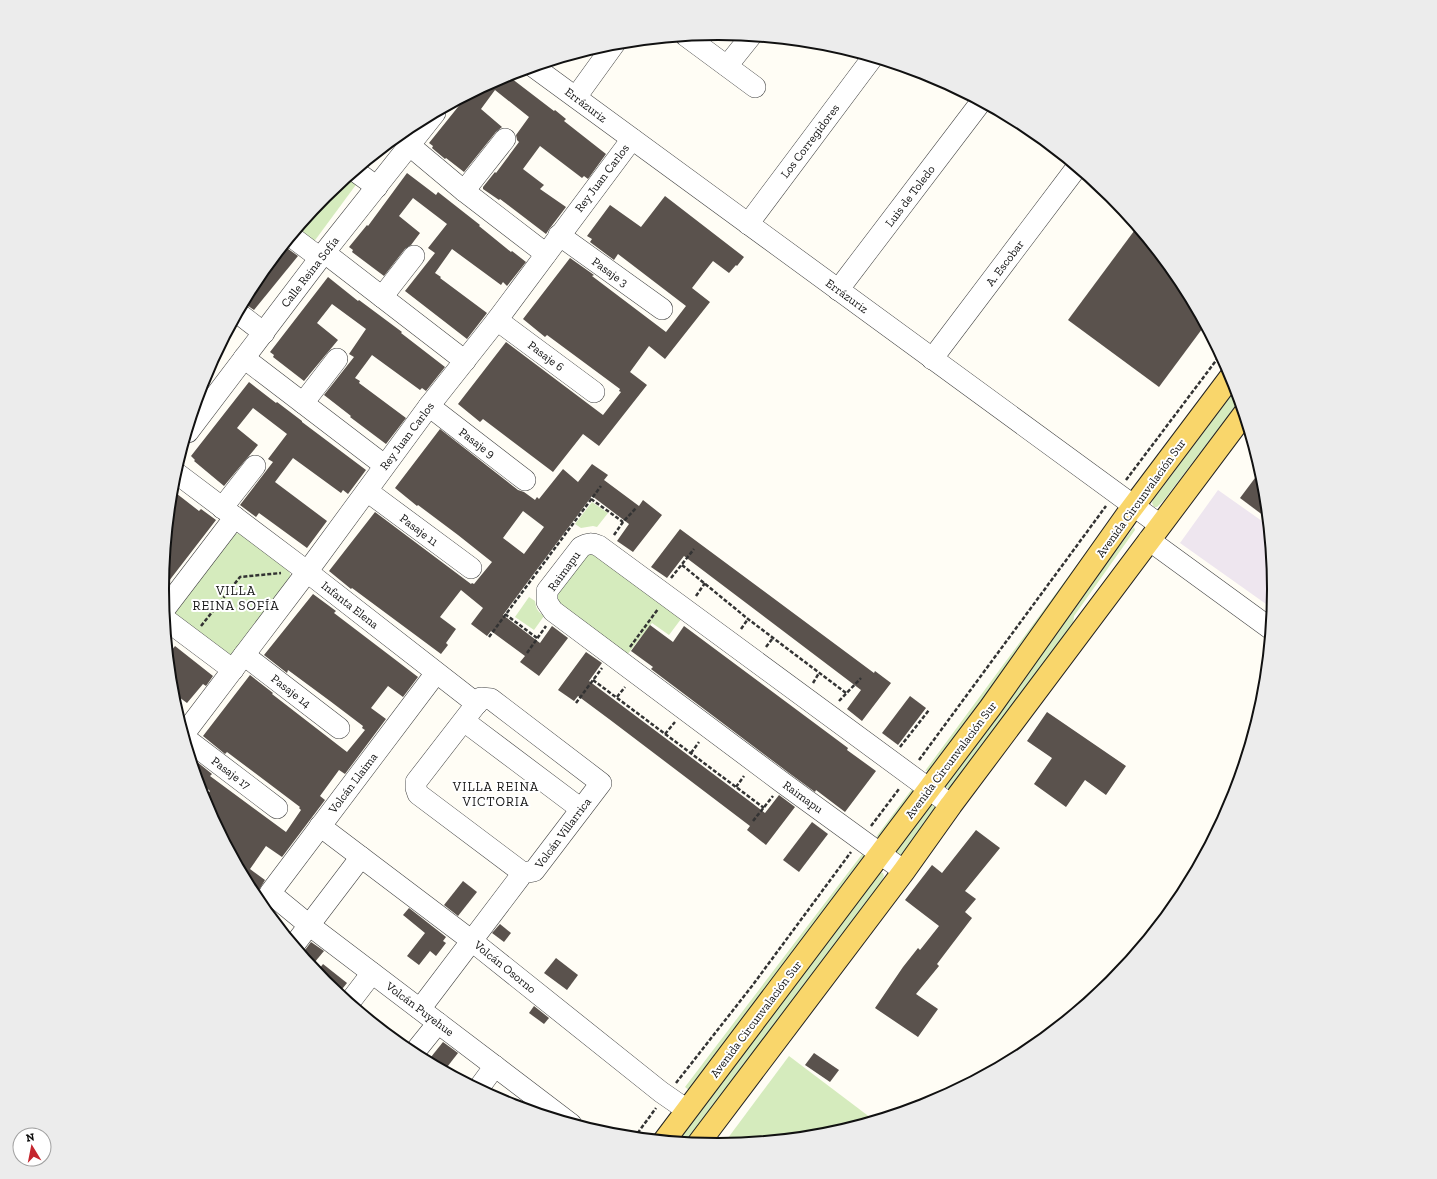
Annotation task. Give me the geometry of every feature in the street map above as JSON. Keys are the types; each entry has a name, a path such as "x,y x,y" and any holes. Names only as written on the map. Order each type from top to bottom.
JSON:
{"main road":[{"name":"Avenida Circunvalación Sur","path":"668,1136 990,708 1134,506 1227,382"},
{"path":"702,1139 904,871 951,805 1241,418"}],"street":[{"path":"692,41 755,87"},
{"path":"727,66 747,41"},
{"path":"576,97 609,51"},
{"name":"Los Corregidores","path":"748,224 869,61"},
{"name":"Errázuriz","path":"539,70 1116,492 1134,506 1154,533 1267,626"},
{"name":"Luis de Toledo","path":"838,290 978,106"},
{"name":"Calle Reina Sofía","path":"202,404 244,358 264,333 423,127"},
{"path":"464,191 505,139"},
{"name":"Rey Juan Carlos","path":"187,729 308,572 384,466 497,320 632,139"},
{"path":"410,145 464,191 546,254"},
{"name":"A. Escobar","path":"932,359 1074,171"},
{"path":"359,174 377,187"},
{"name":"Pasaje 3","path":"559,235 662,309"},
{"path":"295,239 382,297 465,362"},
{"path":"382,297 414,256"},
{"path":"242,317 264,333"},
{"name":"Pasaje 6","path":"497,320 594,392"},
{"path":"244,358 384,466"},
{"path":"303,402 337,359"},
{"name":"Pasaje 9","path":"429,406 525,480"},
{"path":"169,602 228,512 255,466"},
{"name":"Infanta Elena","path":"181,477 308,572 477,704"},
{"name":"Pasaje 11","path":"367,491 471,568"},
{"name":"Raimapu","path":"904,871 556,614 547,602 547,591 581,547 586,544 592,544 604,550 951,805"},
{"name":"Pasaje 14","path":"170,622 238,663 339,728"},
{"name":"Volcán Llaima","path":"270,893 436,673"},
{"name":"Volcán Villarrica","path":"420,1009 523,873 534,871 601,783 491,699 481,698 477,704"},
{"path":"477,704 416,782 416,788 418,794 523,873"},
{"path":"464,721 581,809"},
{"name":"Pasaje 17","path":"191,743 277,808"},
{"name":"Volcán Osorno","path":"320,826 472,941 687,1110"},
{"path":"297,941 361,857"},
{"name":"Volcán Puyehue","path":"270,893 309,925 495,1066 555,1114"},
{"path":"352,999 372,973"},
{"path":"417,1049 438,1023"},
{"path":"481,1085 495,1066"}],"path":[{"path":"638,1133 752,986 910,774 1116,492 1217,359"},
{"path":"488,637 601,486"},
{"path":"591,499 623,522"},
{"path":"604,550 623,522 636,508"},
{"path":"576,703 593,680 616,658 665,594 682,565 694,549"},
{"path":"682,565 748,619 846,692"},
{"path":"200,627 240,578 286,573"},
{"path":"693,601 705,583"},
{"path":"506,614 538,638"},
{"path":"526,653 556,614"},
{"path":"829,714 846,692 861,678"},
{"path":"593,680 764,808"},
{"path":"617,698 626,685"},
{"path":"896,752 929,710"},
{"path":"665,734 678,718"},
{"path":"691,753 703,736"},
{"path":"736,787 745,776"},
{"path":"753,821 783,783"}],"shaded area":[{"path":"1218,490 1263,522 1267,554 1268,605 1180,543"}],"green space":[{"path":"354,178 358,182 313,243 300,233"},
{"path":"1232,394 1236,405 1164,500 1157,507 1154,507 1152,503"},
{"path":"592,502 608,513 597,527 593,526 581,528 575,524"},
{"path":"1118,517 931,770 925,771 1096,539 1104,529"},
{"path":"1134,527 1135,530 1074,616 1073,625 953,788 946,788 944,784 1090,584"},
{"path":"241,533 288,567 291,577 231,655 222,655 174,620 171,610 230,534"},
{"path":"587,550 684,615 669,635 652,623 627,655 561,606 555,599 556,591"},
{"path":"529,597 535,601 538,610 544,616 534,630 515,617"},
{"path":"912,789 914,792 882,836 876,837"},
{"path":"930,800 938,806 900,857 893,849"},
{"path":"863,853 865,859 690,1091 685,1087"},
{"path":"878,872 883,873 884,876 882,881 693,1138 678,1137"},
{"path":"789,1056 870,1117 826,1128 790,1134 754,1138 727,1139"}],"building":[{"path":"513,80 554,111 555,110 566,119 564,121 606,154 588,179 584,176 582,178 540,146 523,169 544,185 540,189 566,207 546,234 500,199 499,200 483,189 483,187 495,172 496,173 519,142 516,135 529,117 495,90 481,109 502,127 496,132 464,172 446,158 445,159 432,148 433,146 429,143 459,106"},
{"path":"407,173 436,195 438,192 511,252 512,251 526,262 507,286 503,282 501,285 452,249 435,273 487,313 467,339 405,291 435,253 428,248 447,224 413,198 399,216 420,233 411,245 405,249 384,276 352,252 353,250 349,247 367,225 368,226"},
{"path":"665,196 744,257 729,273 713,261 692,288 710,302 665,359 649,346 630,372 647,385 599,446 583,434 553,472 483,419 480,422 458,404 506,342 603,415 621,392 619,391 620,389 547,335 545,337 523,319 570,258 666,332 686,306 618,254 614,260 590,242 592,239 587,236 610,205 641,227"},
{"path":"1135,230 1175,284 1202,329 1159,387 1068,320"},
{"path":"288,249 298,256 254,310 248,306 262,284"},
{"path":"328,277 358,301 359,300 402,332 401,333 445,367 426,391 422,388 420,390 372,355 355,378 360,381 359,383 406,418 386,444 324,395 354,357 349,354 366,329 332,304 317,323 338,340 304,381 273,357 274,355 270,352"},
{"path":"249,382 366,470 348,494 343,490 341,493 293,458 275,482 327,521 307,548 259,513 256,517 240,505 273,462 268,459 287,434 253,408 237,428 258,445 224,486 194,461 195,460 191,456"},
{"path":"440,429 518,490 524,492 535,500 537,497 539,499 563,469 578,482 592,464 608,475 604,480 639,506 643,500 662,515 633,552 617,541 629,524 592,496 503,615 540,643 552,626 568,638 539,676 520,662 525,656 491,631 487,636 471,624 483,608 461,590 440,617 456,629 446,643 448,645 441,654 352,588 351,589 329,571 375,512 471,584 474,584 492,562 395,488","holes":["523,511 544,527 524,554 503,538"]},
{"path":"1255,478 1256,479 1262,515 1240,498"},
{"path":"178,495 199,511 201,509 216,520 169,581 170,554"},
{"path":"680,529 874,673 875,671 891,683 862,721 847,709 861,690 684,556 667,578 651,567"},
{"path":"313,594 336,611 334,613 418,677 403,697 388,686 371,708 386,719 345,774 339,770 320,796 325,800 282,857 266,846 250,869 265,880 259,890 226,833 211,800 208,793 210,791 206,788 197,762 212,774 210,776 286,832 301,810 299,808 300,807 227,752 225,754 203,736 250,675 273,693 272,694 347,752 365,730 362,728 363,726 330,701 288,670 287,673 264,655"},
{"path":"650,625 673,642 684,626 848,748 847,750 876,771 845,812 816,790 815,792 789,773 651,669 653,667 631,651"},
{"path":"175,646 213,676 206,686 203,684 187,703 180,698 173,649"},
{"path":"586,652 602,663 589,681 765,813 779,795 795,807 766,845 747,830 750,826 609,719 578,696 574,701 558,690"},
{"path":"910,696 926,708 898,745 882,733"},
{"path":"1047,712 1126,766 1106,795 1085,780 1066,807 1034,784 1052,758 1027,741"},
{"path":"812,822 828,834 799,872 783,860"},
{"path":"976,830 1000,848 965,891 976,899 965,912 972,918 937,964 939,966 916,994 938,1009 918,1037 875,1008 903,967 918,948 920,950 939,926 905,900 932,865 942,873"},
{"path":"463,881 477,892 458,916 444,905"},
{"path":"409,908 446,937 443,941 446,943 436,956 430,951 419,965 407,956 425,933 403,915"},
{"path":"500,924 511,933 504,942 492,933"},
{"path":"311,942 324,951 315,962 304,951"},
{"path":"556,958 578,975 567,990 544,973"},
{"path":"323,964 347,983 342,989 320,968"},
{"path":"534,1006 549,1018 544,1024 529,1013"},
{"path":"443,1042 458,1053 447,1067 431,1057"},
{"path":"814,1053 839,1070 830,1082 805,1065"}],"district":[{"name":"VILLA REINA SOFÍA","path":"236,598"},
{"name":"VILLA REINA VICTORIA","path":"496,794"}]}
